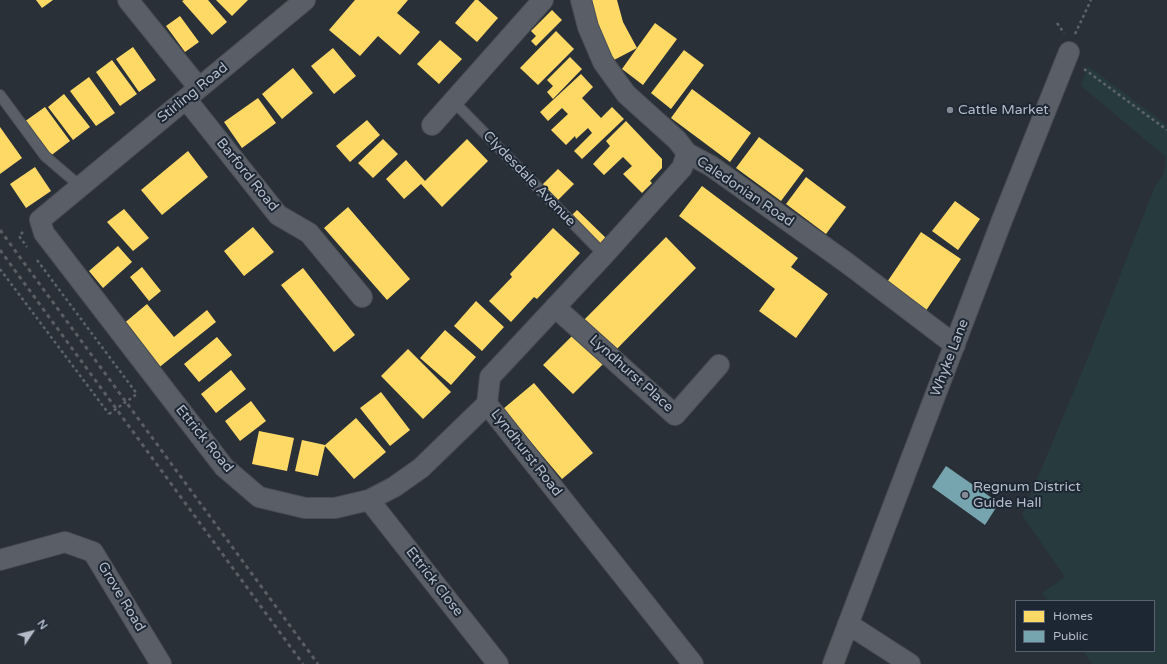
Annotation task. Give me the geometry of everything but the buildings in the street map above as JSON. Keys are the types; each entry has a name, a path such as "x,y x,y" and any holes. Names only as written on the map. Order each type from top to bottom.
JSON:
{"street":[{"name":"Barford Road","path":"128,0 192,94 278,215 310,233 362,297"},
{"name":"Stirling Road","path":"40,220 305,0"},
{"path":"432,125 543,0"},
{"name":"Caledonian Road","path":"581,0 588,27 603,62 626,94 677,140 687,153 711,166 847,263 955,345"},
{"name":"Whyke Lane","path":"833,664 1002,220 1073,47"},
{"name":"Lyndhurst Road","path":"687,153 682,168 604,256 490,377 487,404 693,664"},
{"name":"Ettrick Road","path":"40,220 44,233 224,467 259,497 305,508 335,508 369,500 394,487 421,468 487,404"},
{"name":"Lyndhurst Place","path":"555,307 675,415 720,366"},
{"name":"Ettrick Close","path":"369,500 498,664"},
{"name":"Grove Road","path":"0,560 65,542 93,552 161,664"},
{"path":"848,624 910,664"}],"lane":[{"path":"0,95 45,156 80,186"},
{"name":"Clydesdale Avenue","path":"454,102 604,256"}],"path":[{"path":"1073,47 1091,0"},
{"path":"1057,22 1073,47 1084,69 1167,130"},
{"path":"0,268 109,414 138,394 34,257"}],"green space":[{"path":"1088,66 1167,125 1167,664 1092,664 1084,652 1155,652 1155,600 1047,600 1042,593 1065,577 1022,515 1089,355 1155,186 1163,175 1166,157 1081,86"}],"railway":[{"path":"0,230 318,664"},
{"path":"0,250 303,664"}],"place":[{"name":"Cattle Market","path":"950,110"},
{"name":"Regnum District Guide Hall","path":"965,495"}]}
